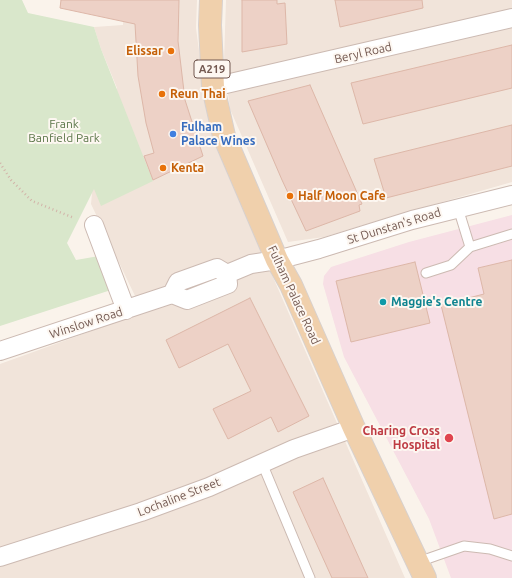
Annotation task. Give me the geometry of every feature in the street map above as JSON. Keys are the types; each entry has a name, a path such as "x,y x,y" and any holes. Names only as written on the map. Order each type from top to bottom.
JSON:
{"main road":[{"name":"Fulham Palace Road","path":"211,0 210,26 213,88 224,136 277,260 291,285 354,428 422,570"}],"street":[{"name":"Beryl Road","path":"213,88 512,18"},
{"name":"St Dunstan's Road","path":"277,260 319,249 412,220 512,195"},
{"path":"94,225 126,310"},
{"name":"Winslow Road","path":"0,351 172,294 178,282 217,268 227,274 251,264 277,260"},
{"name":"Lochaline Street","path":"0,557 141,512 210,487 262,463 354,428"}],"lane":[{"path":"458,208 470,247"},
{"path":"426,273 450,265 470,247 512,234"},
{"path":"262,463 310,578"},
{"path":"422,570 464,546 490,549 512,556"}],"path":[{"path":"0,163 11,180 32,201 94,225"}],"shaded area":[{"path":"123,0 197,0 196,28 206,104 272,275 405,578 0,578 0,364 133,316 136,298 91,204 94,173 117,88 101,49 94,27 123,25"},
{"path":"226,0 512,0 512,182 324,237 288,242 230,109 224,61"},
{"name":"Charing Cross Hospital","path":"512,215 512,578 451,578 429,519 344,357 323,284 324,276 331,267 409,242"}],"green space":[{"name":"Frank Banfield Park","path":"0,0 22,0 28,13 94,27 101,49 153,181 101,206 94,189 67,243 76,260 99,256 111,290 0,326"}],"building":[{"path":"61,0 179,0 178,41 185,100 203,156 153,180 144,156 154,153 146,123 138,76 135,24 60,8"},
{"path":"242,0 277,0 277,4 285,3 287,44 242,52"},
{"path":"335,0 422,0 423,8 340,27"},
{"path":"512,45 512,88 363,124 351,83"},
{"path":"310,85 362,204 359,205 360,211 306,231 248,101"},
{"path":"512,125 512,166 386,198 374,159"},
{"name":"Charing Cross Hospital","path":"512,260 512,514 494,519 441,305 484,294 478,268"},
{"name":"Maggie's Centre","path":"415,262 430,323 351,342 336,281"},
{"path":"250,298 309,416 278,432 271,417 228,439 213,409 251,391 228,344 179,368 166,340"},
{"path":"323,478 368,578 332,578 293,492"}],"place":[{"name":"Elissar","path":"171,51"},
{"name":"Reun Thai","path":"162,94"},
{"name":"Fulham Palace Wines","path":"173,134"},
{"name":"Kenta","path":"163,168"},
{"name":"Half Moon Cafe","path":"290,196"},
{"name":"Maggie's Centre","path":"383,302"},
{"name":"Charing Cross Hospital","path":"449,438"}]}
